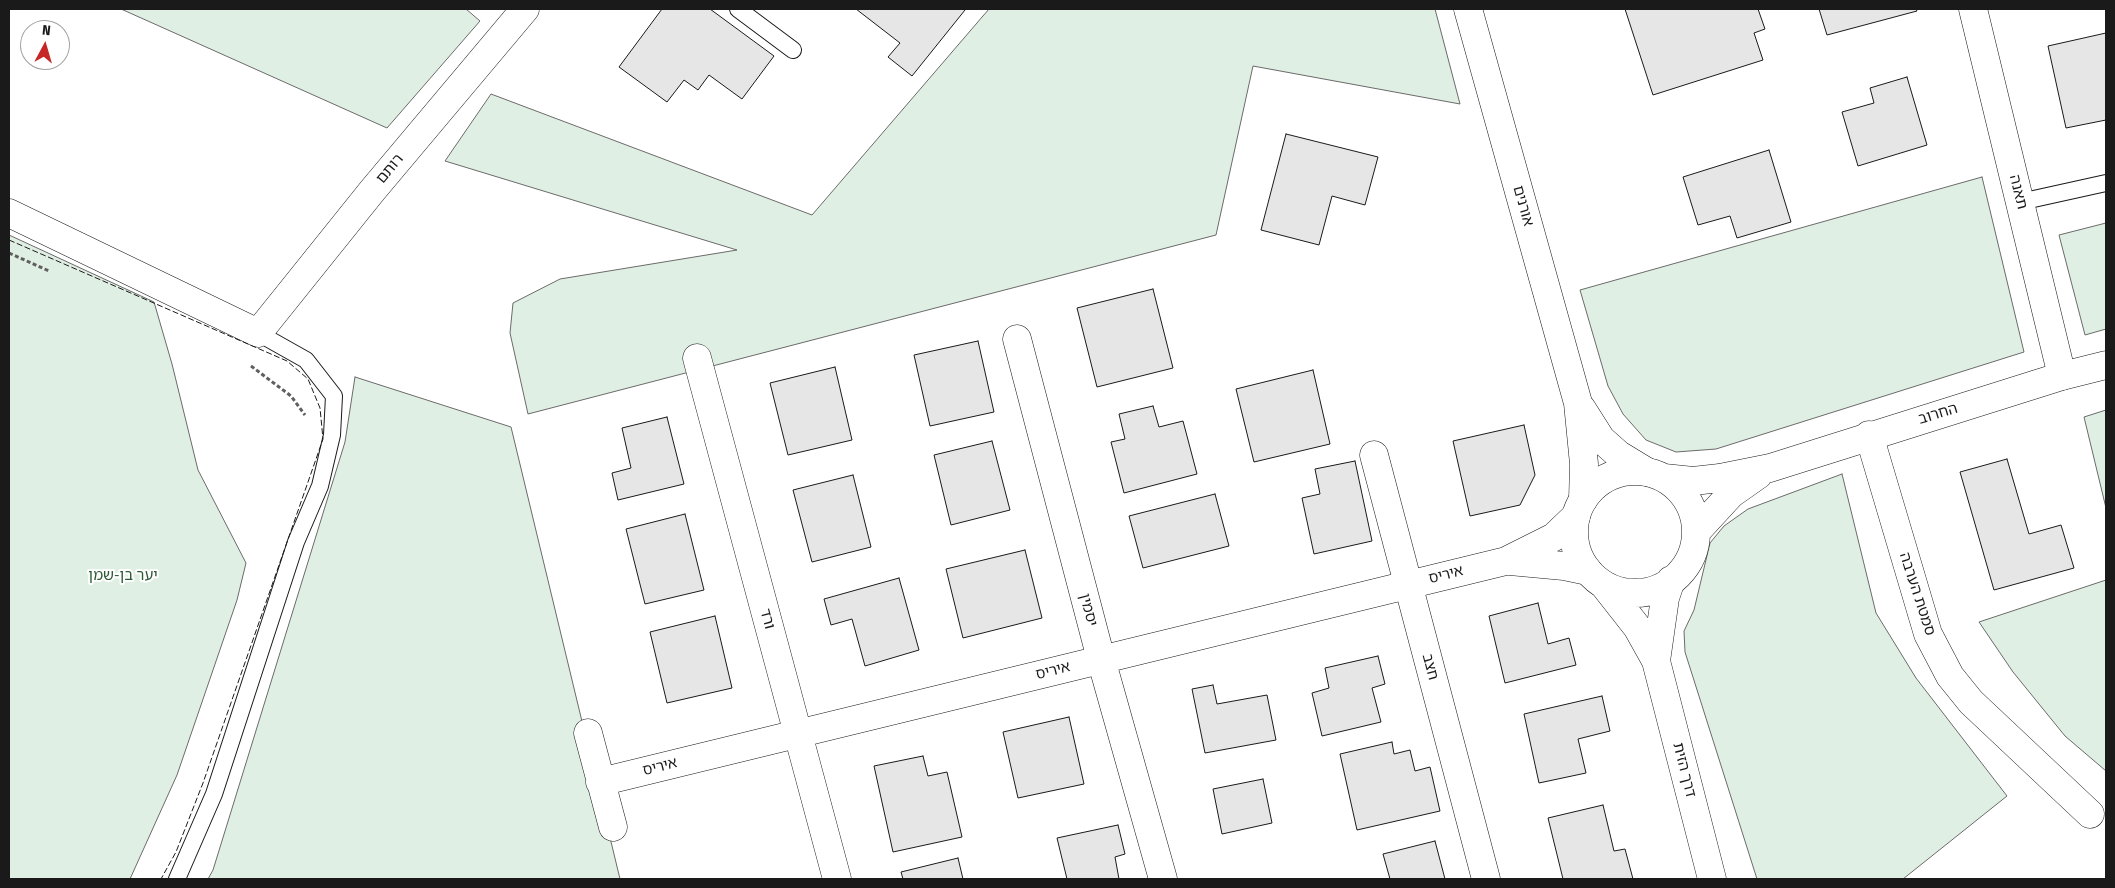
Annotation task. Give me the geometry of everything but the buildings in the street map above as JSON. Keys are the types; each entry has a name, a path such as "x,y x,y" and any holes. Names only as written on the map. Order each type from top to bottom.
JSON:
{"street":[{"name":"רותם","path":"258,332 372,191 525,9"},
{"name":"אורנים","path":"1468,9 1578,403 1584,464 1579,508"},
{"name":"תאנה","path":"1973,9 2062,376"},
{"path":"9,213 258,332"},
{"name":"יסמין","path":"1017,339 1101,659 1162,879"},
{"name":"ורד","path":"698,358 837,879"},
{"name":"החרוב","path":"1655,475 1692,481 1720,478 1770,468 1869,435 2062,376 2106,365"},
{"name":"אורנים","path":"1578,403 1600,439 1619,455 1655,475"},
{"name":"סמטת הערבה","path":"1869,435 1928,634 1950,676 1972,702 2090,814"},
{"name":"חצב","path":"1374,455 1486,879"},
{"name":"החרוב","path":"1696,532 1732,494 1770,468"},
{"path":"1628,471 1655,475 1679,490 1690,505 1696,522 1696,532 1690,560 1679,575 1663,586 1645,592 1624,592 1596,578 1577,553 1574,535 1579,508 1594,486 1610,476 1628,471"},
{"name":"איריס","path":"600,782 1506,561 1554,537 1579,508"},
{"name":"איריס","path":"1506,561 1564,566 1596,578"},
{"name":"דרך הזית","path":"1596,578 1637,626 1656,661 1712,879"},
{"name":"דרך הזית","path":"1656,661 1660,622 1671,580"},
{"path":"588,733 612,827"}],"lane":[{"path":"738,9 793,50"},
{"path":"2020,202 2106,183"},
{"path":"177,879 214,794 296,542 320,486 332,436 334,396 306,360 258,332"}],"path":[{"path":"9,253 54,273"},
{"path":"249,365 291,396 305,416 305,423"}],"green space":[{"path":"121,9 466,9 480,21 387,128"},
{"path":"989,9 1435,9 1460,104 1253,66 1216,235 528,414 510,333 513,303 560,279 737,250 445,161 491,94 812,215"},
{"path":"1982,177 2024,352 1716,449 1676,452 1646,440 1623,414 1608,386 1580,290"},
{"path":"2106,223 2106,329 2085,335 2059,235"},
{"name":"יער בן-שמן","path":"9,235 154,302 172,364 198,470 246,563 237,600 177,775 130,879 9,879"},
{"path":"355,377 511,427 620,879 208,879 213,870 345,442"},
{"path":"2106,410 2106,508 2084,417"},
{"path":"1842,474 1876,613 1916,678 2007,796 1903,879 1757,879 1685,652 1684,631 1694,610 1710,543 1724,526 1748,509"},
{"path":"2106,580 2106,771 2065,736 2013,672 1979,622"}],"fence":[{"path":"9,240 287,361 308,379 320,408 323,439 203,783 176,852 161,879"}]}
